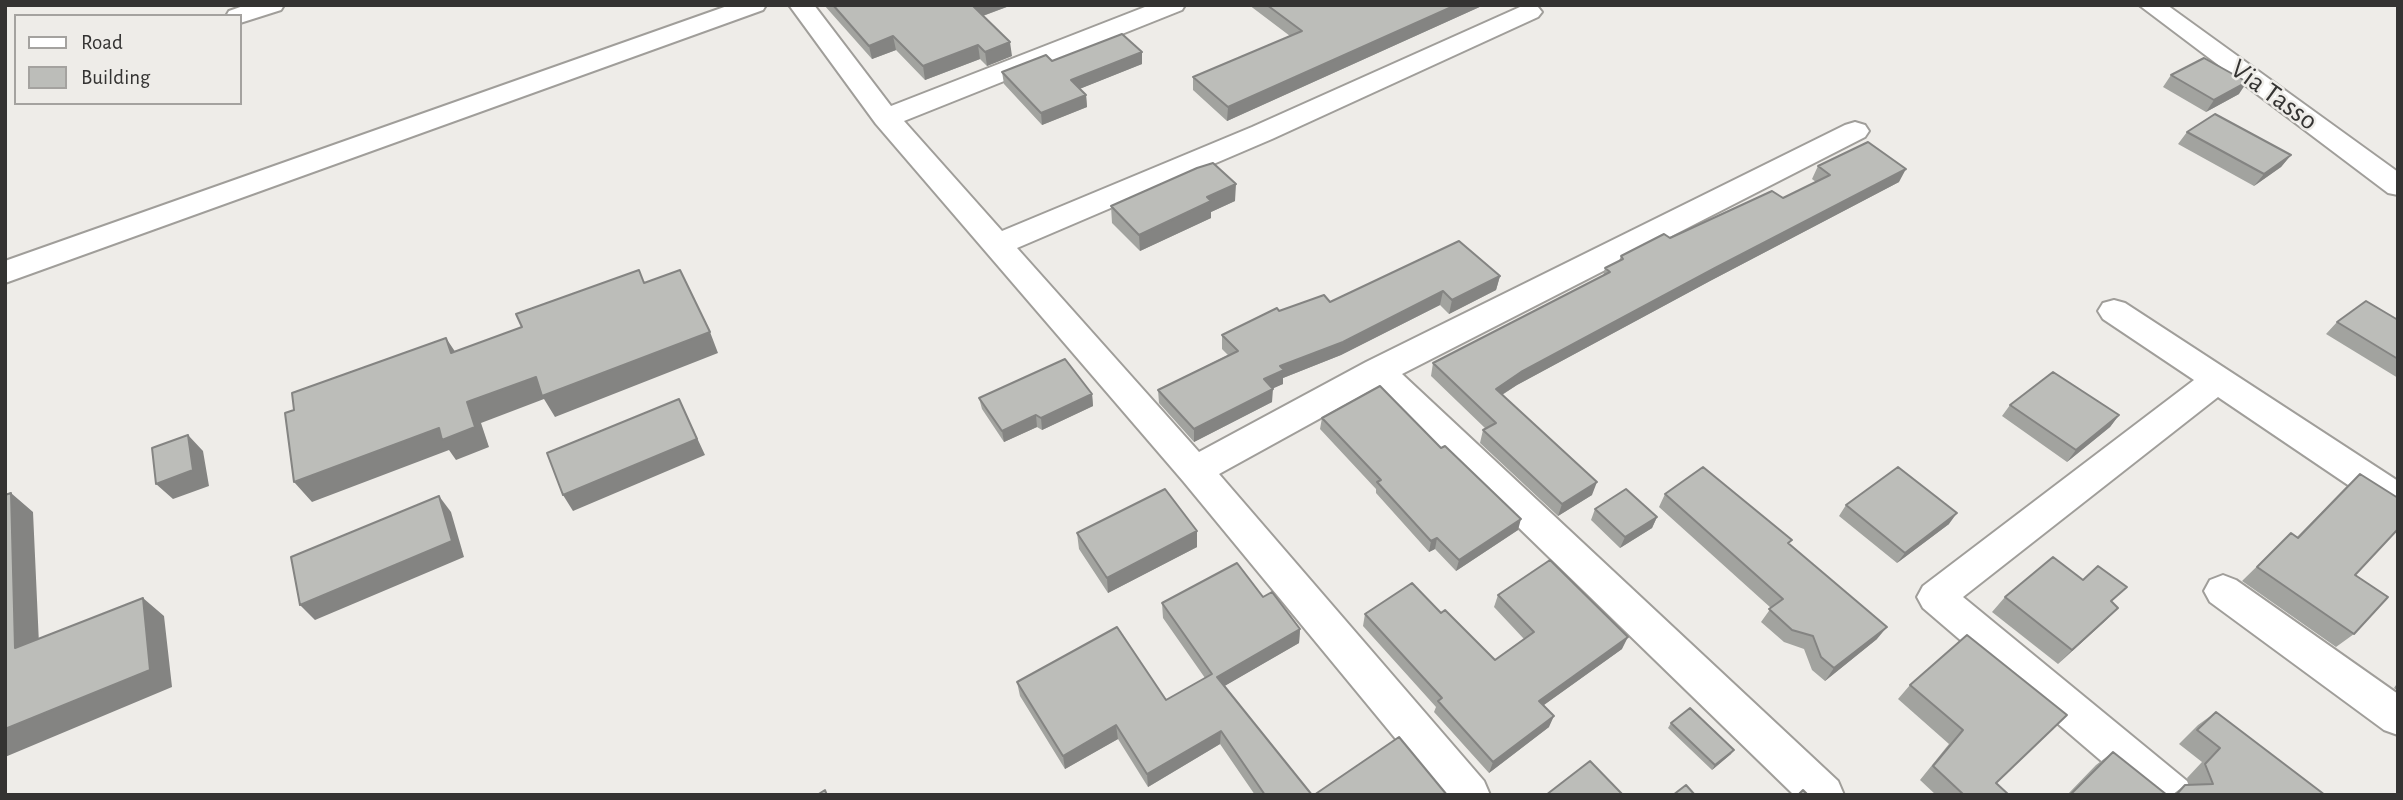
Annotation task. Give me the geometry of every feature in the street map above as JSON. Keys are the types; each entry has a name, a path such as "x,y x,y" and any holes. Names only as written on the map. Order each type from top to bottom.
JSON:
{"street":[{"path":"242,15 272,5"},
{"path":"5,272 754,5"},
{"path":"801,5 886,118 1195,471 1469,795"},
{"path":"886,118 1173,5"},
{"name":"Via Tasso","path":"2151,5 2398,186"},
{"path":"997,245 1262,133 1530,12"},
{"path":"1195,471 1378,371 1855,131"},
{"path":"2114,311 2398,500"},
{"path":"1378,371 1823,795"},
{"path":"2172,795 1936,597 2216,381"},
{"path":"2223,591 2398,717"}],"building":[{"path":"833,5 972,5 1010,42 985,52 978,45 923,66 893,36 869,46"},
{"path":"1267,5 1456,5 1228,107 1193,77 1302,31"},
{"path":"1122,34 1142,52 1071,80 1086,95 1041,113 1002,72 1046,55 1052,61"},
{"path":"2204,58 2247,82 2214,100 2171,75"},
{"path":"2215,114 2291,155 2264,174 2187,132"},
{"path":"1868,142 1906,169 1521,372 1496,389 1597,482 1562,504 1483,430 1496,423 1433,363 1610,272 1605,268 1623,259 1621,256 1664,234 1670,238 1772,191 1783,198 1830,175 1818,166"},
{"path":"1213,163 1236,184 1207,197 1211,201 1139,235 1111,206 1197,168"},
{"path":"1459,241 1500,276 1452,300 1443,291 1343,342 1280,366 1284,370 1264,379 1273,389 1194,429 1158,390 1238,351 1222,335 1277,308 1279,311 1324,295 1330,302"},
{"path":"639,270 644,283 680,270 710,332 542,396 536,377 467,402 475,427 442,440 439,428 294,482 285,413 294,410 292,393 446,338 451,353 522,327 516,314"},
{"path":"2366,301 2398,320 2398,359 2337,322"},
{"path":"1065,359 1092,394 1041,418 1036,415 1002,431 979,398"},
{"path":"2053,372 2119,415 2076,450 2010,405"},
{"path":"1380,386 1441,448 1445,446 1521,519 1459,560 1437,538 1431,541 1377,482 1381,480 1322,418"},
{"path":"679,399 697,439 563,495 547,453"},
{"path":"188,435 193,470 156,484 152,448"},
{"path":"1703,467 1792,540 1788,543 1887,627 1834,668 1821,657 1813,636 1792,630 1769,609 1783,599 1665,494"},
{"path":"1898,467 1957,513 1905,553 1846,505"},
{"path":"2360,474 2398,498 2398,529 2355,575 2388,597 2354,634 2257,567 2291,533 2298,538"},
{"path":"1165,489 1197,531 1107,578 1077,533"},
{"path":"1626,489 1657,517 1625,537 1595,509"},
{"path":"11,493 15,648 143,598 150,670 5,729 5,495"},
{"path":"439,496 452,541 300,605 291,557"},
{"path":"2053,557 2083,580 2098,566 2127,587 2111,601 2118,608 2072,650 2005,597"},
{"path":"1550,560 1628,637 1539,701 1554,716 1493,762 1438,701 1442,698 1365,614 1412,583 1441,613 1445,610 1495,660 1534,632 1498,595"},
{"path":"1237,563 1263,597 1272,592 1300,629 1217,677 1312,795 1265,795 1221,731 1147,774 1116,725 1063,756 1017,682 1117,627 1166,700 1212,674 1162,603"},
{"path":"1967,635 2067,715 1996,783 2009,795 1964,795 1933,766 1963,730 1910,685"},
{"path":"1690,708 1734,750 1715,765 1671,723"},
{"path":"2216,712 2325,795 2176,795 2185,785 2213,784 2205,764 2220,748 2197,730"},
{"path":"1399,737 1447,795 1314,795"},
{"path":"2113,752 2167,795 2070,795"},
{"path":"1590,761 1623,795 1546,795"},
{"path":"1686,785 1695,795 1673,795"}]}
